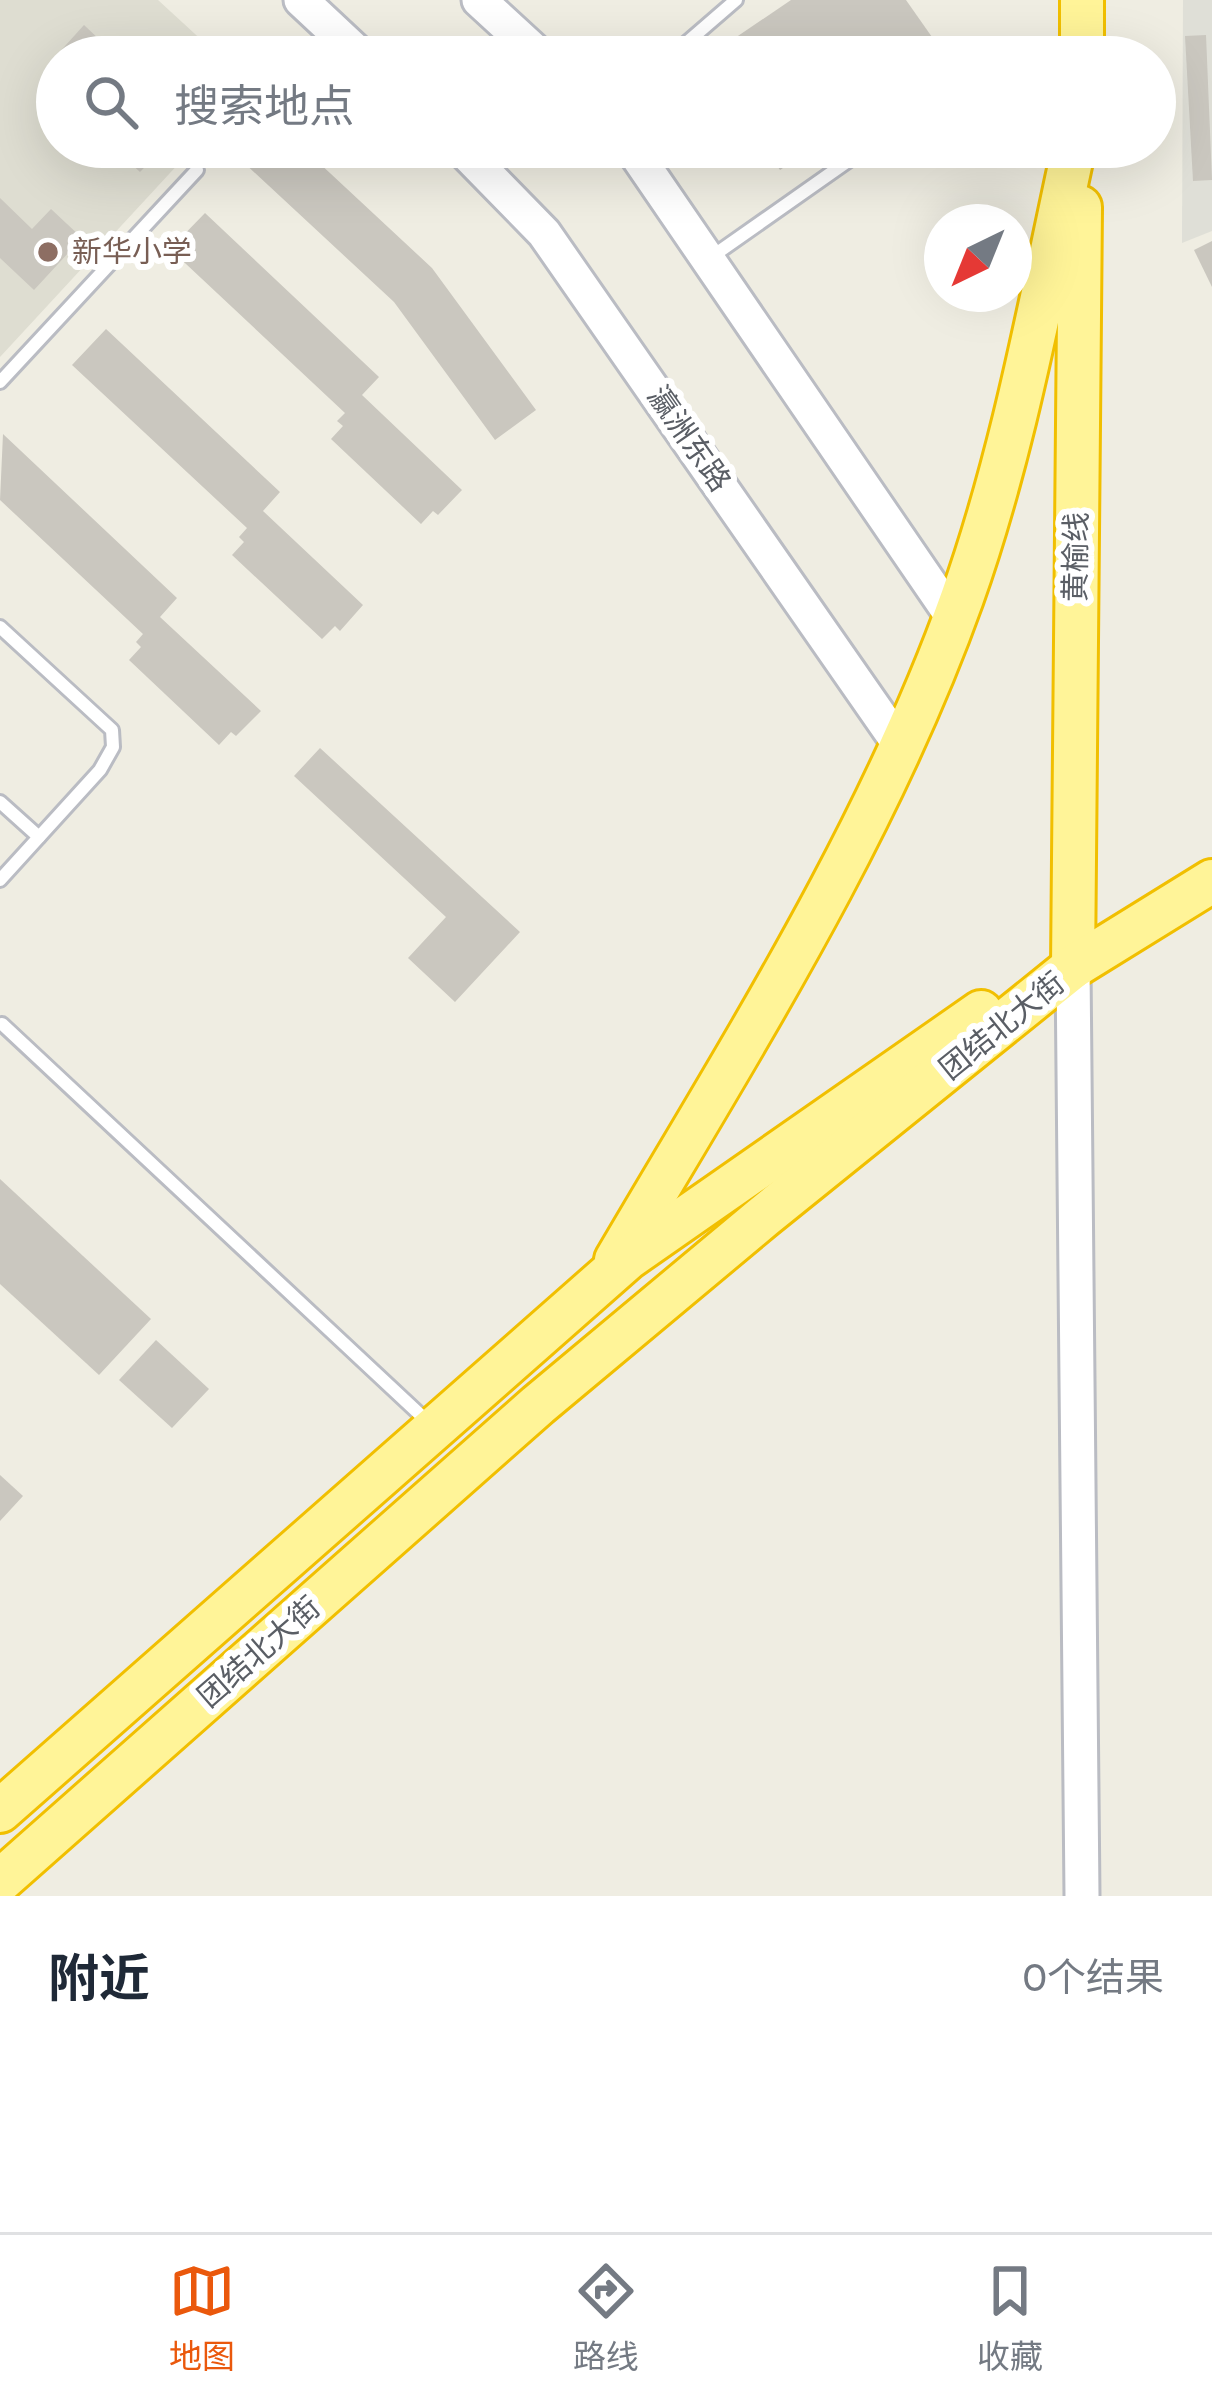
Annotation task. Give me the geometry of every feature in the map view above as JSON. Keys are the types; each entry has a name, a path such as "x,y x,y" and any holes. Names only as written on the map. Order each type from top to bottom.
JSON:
{"highway":[{"path":"1082,0 1082,36"},
{"path":"606,1277 777,986 900,746 953,619 1002,472 1072,168"},
{"name":"黄榆线","path":"1073,968 1077,168"},
{"path":"1073,968 1212,881"},
{"name":"团结北大街","path":"0,1811 606,1277 999,999 1073,968"},
{"name":"团结北大街","path":"0,1881 538,1406 763,1217 1073,968"}],"street":[{"path":"301,0 340,36"},
{"path":"479,0 518,36"},
{"name":"瀛洲东路","path":"481,168 529,216 578,278 900,746"},
{"path":"647,168 953,619"},
{"path":"1073,968 1082,1896"}],"lane":[{"path":"694,36 736,0"},
{"path":"710,258 838,168"},
{"path":"0,382 197,170"},
{"path":"0,627 112,730 113,747 100,770 0,880"},
{"path":"0,802 39,837"},
{"path":"2,1024 433,1427"}],"shaded area":[{"name":"新华小学","path":"0,0 158,0 197,36 36,36 36,168 175,168 0,357"},
{"path":"1183,0 1212,0 1212,231 1182,243"}],"building":[{"path":"791,0 906,0 931,36 738,36"},
{"path":"84,25 96,36 74,36"},
{"path":"1206,35 1212,180 1193,181 1185,36"},
{"path":"250,168 325,168 432,268 536,410 495,440 394,302"},
{"path":"0,198 32,229 51,209 82,238 34,290 0,258"},
{"path":"205,213 379,377 362,395 462,490 438,515 433,511 421,524 331,439 343,426 337,421 345,413 170,249"},
{"path":"1212,241 1212,287 1194,250"},
{"path":"106,329 280,492 263,511 363,605 340,631 335,626 322,639 232,555 244,542 239,537 247,528 72,365"},
{"path":"3,434 177,598 160,617 261,711 236,736 231,732 219,745 129,660 141,647 136,642 143,634 0,500"},
{"path":"320,748 520,932 455,1002 408,958 446,917 294,776"},
{"path":"0,1179 151,1319 99,1375 0,1284"},
{"path":"156,1340 209,1389 172,1428 119,1380"},
{"path":"0,1475 23,1496 0,1521"}],"place":[{"name":"新华小学","path":"48,252"}]}
